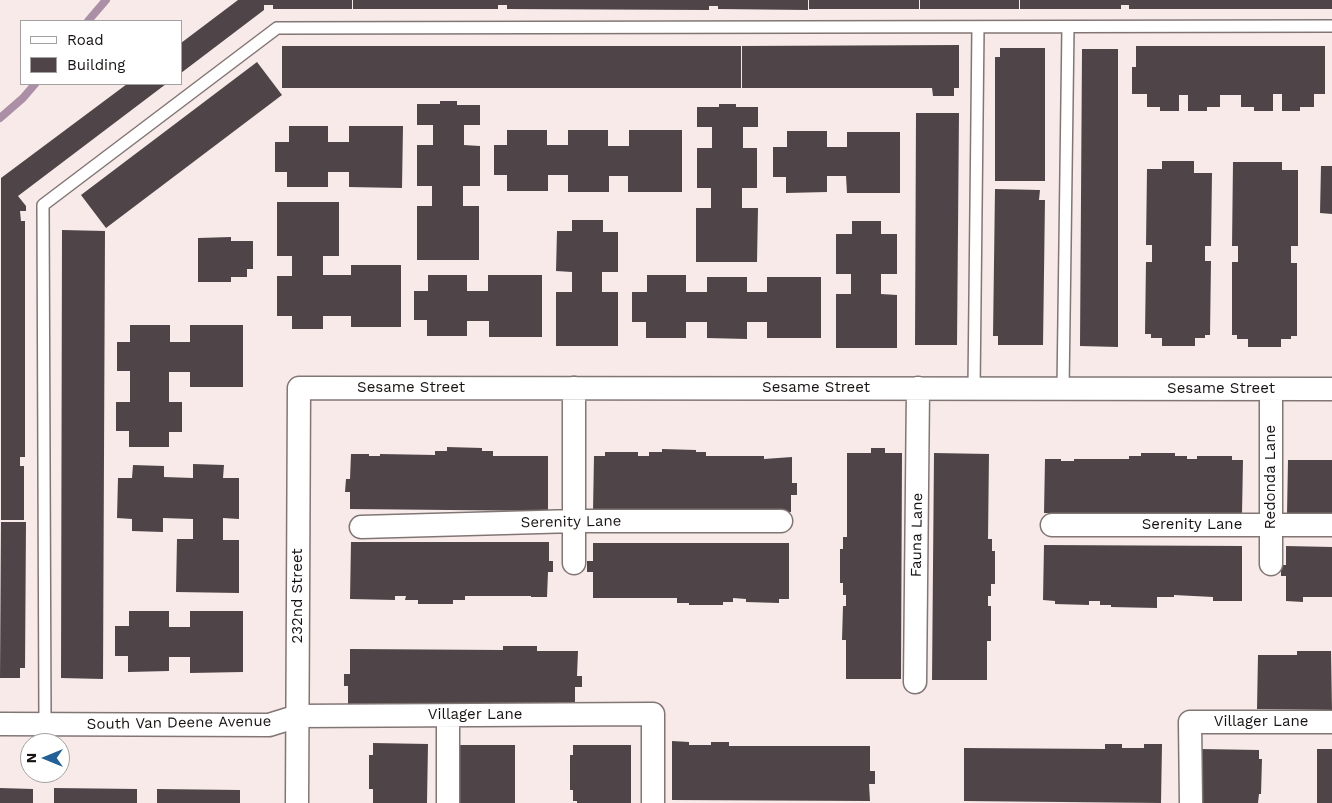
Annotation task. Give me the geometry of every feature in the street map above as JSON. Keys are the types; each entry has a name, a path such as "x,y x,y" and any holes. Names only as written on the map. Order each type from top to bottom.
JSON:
{"street":[{"name":"Sesame Street","path":"299,388 1332,389"},
{"name":"232nd Street","path":"298,803 299,388"},
{"path":"574,388 574,563"},
{"name":"Fauna Lane","path":"915,682 918,388"},
{"name":"Redonda Lane","path":"1271,389 1271,564"},
{"name":"Serenity Lane","path":"361,527 575,520 781,521"},
{"name":"Serenity Lane","path":"1052,525 1332,525"},
{"name":"Villager Lane","path":"298,716 653,714 653,803"},
{"name":"South Van Deene Avenue","path":"0,724 269,725 298,716"},
{"path":"448,716 448,803"},
{"name":"Villager Lane","path":"1191,803 1190,722 1332,722"}],"lane":[{"path":"45,724 44,205 277,28 1332,26"},
{"path":"974,389 978,27"},
{"path":"1062,389 1068,27"}],"building":[{"path":"238,0 352,0 352,9 273,9 273,5 264,5 264,10 182,72 182,42"},
{"path":"353,0 808,0 808,10 718,9 718,6 709,6 709,10 507,9 507,5 498,5 498,9 353,9"},
{"path":"809,0 919,0 919,9 809,9"},
{"path":"920,0 1019,0 1019,9 920,9"},
{"path":"1020,0 1332,0 1332,9 1129,9 1129,5 1121,5 1121,9 1020,9"},
{"path":"959,45 959,88 954,88 954,96 933,96 932,88 742,88 742,46"},
{"path":"282,46 741,46 741,88 282,88"},
{"path":"1136,46 1325,46 1325,94 1314,94 1314,107 1300,107 1300,111 1282,111 1282,94 1273,94 1273,111 1254,111 1254,107 1241,107 1241,95 1220,95 1220,107 1207,107 1207,111 1188,111 1188,95 1179,95 1179,111 1160,111 1160,107 1147,107 1147,94 1132,94 1132,67 1136,67"},
{"path":"1000,48 1045,48 1045,181 995,181 995,57 1000,57"},
{"path":"1082,49 1118,49 1118,347 1080,346"},
{"path":"257,62 282,95 106,228 81,195"},
{"path":"126,85 165,85 18,196 26,206 26,211 20,211 21,221 25,221 25,457 20,457 20,466 24,466 24,520 1,520 1,178"},
{"path":"440,101 457,101 457,105 480,105 480,125 464,125 464,145 480,146 480,186 463,186 463,206 479,206 479,260 417,260 417,206 432,206 432,186 417,186 417,145 433,145 433,125 417,125 417,104 440,104"},
{"path":"719,104 736,104 736,107 758,107 758,127 743,127 743,148 757,148 757,188 742,188 742,208 758,208 757,262 696,262 696,208 711,208 711,188 697,188 697,148 712,148 712,127 697,127 697,107 719,107"},
{"path":"916,113 959,113 957,345 915,345"},
{"path":"289,126 328,126 328,142 349,142 349,126 403,126 402,188 349,187 349,172 328,172 328,187 287,187 287,172 275,172 275,142 289,142"},
{"path":"507,130 547,130 547,145 568,145 568,130 608,130 608,146 629,146 629,130 682,130 682,192 628,192 628,176 609,176 609,192 568,192 568,175 548,175 548,191 507,191 507,175 494,175 494,145 507,145"},
{"path":"787,131 827,131 827,147 847,147 847,132 900,132 900,193 847,193 846,176 827,176 827,192 786,193 786,177 773,177 773,147 787,147"},
{"path":"1162,161 1194,161 1194,173 1212,173 1211,246 1205,246 1205,261 1211,261 1210,335 1205,335 1205,338 1195,338 1195,346 1162,346 1162,338 1151,338 1151,334 1145,334 1146,262 1152,262 1152,245 1146,245 1147,169 1162,169"},
{"path":"1233,162 1282,162 1282,170 1298,170 1298,246 1291,246 1291,263 1297,263 1297,336 1291,336 1291,339 1281,339 1281,347 1248,347 1248,339 1237,339 1237,335 1232,335 1232,262 1238,262 1238,246 1232,246"},
{"path":"1321,166 1332,166 1332,214 1320,213"},
{"path":"995,189 1040,190 1039,200 1045,200 1043,345 998,345 998,336 993,336"},
{"path":"277,202 339,202 339,256 323,256 323,275 351,275 351,265 401,265 401,327 351,327 351,316 323,316 323,329 292,329 292,316 277,316 277,276 292,276 292,256 277,256"},
{"path":"572,220 603,220 603,232 618,232 618,272 602,272 602,292 618,292 618,346 556,346 556,292 572,292 572,272 556,271 557,231 572,231"},
{"path":"852,221 881,221 881,234 897,234 897,274 881,274 881,294 897,295 897,348 836,348 836,294 851,294 851,274 836,274 836,234 852,234"},
{"path":"62,230 105,231 103,679 61,678"},
{"path":"231,237 231,241 253,241 253,269 247,269 247,277 231,277 231,282 198,282 198,238"},
{"path":"428,275 467,275 467,291 488,291 488,275 542,275 542,337 489,337 489,321 467,321 467,336 427,336 427,320 414,320 414,291 428,291"},
{"path":"647,275 686,275 686,292 707,292 707,277 747,277 747,292 767,292 767,277 821,277 821,338 767,338 767,322 747,322 747,339 707,338 707,322 686,322 686,338 646,338 646,322 632,322 632,292 647,292"},
{"path":"130,325 170,325 170,342 190,342 190,325 243,325 243,387 190,387 190,372 169,372 169,402 182,402 182,432 169,432 169,447 129,447 129,431 116,431 116,402 130,402 130,371 117,371 117,342 130,342"},
{"path":"447,447 482,448 482,451 493,451 493,456 548,456 548,511 350,509 350,492 345,492 346,479 350,479 351,454 369,454 369,456 380,456 380,454 435,455 435,451 447,451"},
{"path":"871,448 885,448 885,453 902,453 901,679 846,679 846,640 842,640 843,606 846,606 846,595 843,595 843,583 840,583 840,549 843,549 843,537 847,537 847,453 871,453"},
{"path":"662,449 696,450 696,452 706,452 706,456 764,456 764,459 792,457 792,483 797,483 797,495 791,495 791,512 593,511 594,456 605,456 605,452 638,452 638,456 649,456 649,452 662,452"},
{"path":"934,453 989,454 988,539 992,539 992,551 995,551 995,584 991,584 991,596 988,596 988,606 991,606 991,641 987,641 987,680 932,680"},
{"path":"1141,453 1175,453 1175,456 1187,456 1187,459 1197,459 1197,456 1232,456 1232,460 1243,460 1242,514 1044,513 1045,459 1074,461 1074,459 1129,459 1129,456 1141,456"},
{"path":"1288,460 1332,460 1332,514 1287,514"},
{"path":"193,464 224,465 223,478 239,478 239,519 223,518 223,540 239,540 239,593 176,592 177,539 193,539 193,519 163,518 163,532 132,531 132,519 117,518 118,478 132,478 133,465 164,466 164,477 193,478"},
{"path":"1,522 26,522 25,668 20,668 20,678 0,678"},
{"path":"351,542 549,542 549,561 553,561 553,572 548,572 547,597 465,596 465,600 453,600 453,604 418,604 418,600 405,600 406,596 395,596 395,600 350,599"},
{"path":"593,543 789,543 789,599 779,599 779,603 746,602 746,599 733,598 733,602 723,602 723,605 689,605 689,603 677,603 677,598 593,598 593,572 587,572 587,561 593,561"},
{"path":"1044,545 1242,546 1242,601 1213,601 1213,597 1174,595 1174,597 1157,597 1157,608 1111,607 1111,605 1100,605 1100,601 1089,601 1089,605 1055,604 1055,601 1043,600"},
{"path":"1286,546 1332,547 1332,597 1303,597 1303,602 1286,601 1286,576 1281,576 1281,565 1286,565"},
{"path":"129,611 169,611 169,627 190,627 190,611 243,611 243,672 190,673 190,657 169,657 169,671 128,672 128,656 115,656 115,626 129,626"},
{"path":"503,646 537,646 537,651 578,651 577,676 582,676 582,687 575,687 575,705 348,704 348,686 344,686 344,674 350,674 350,649 503,650"},
{"path":"1297,651 1331,651 1332,710 1257,709 1258,655 1297,655"},
{"path":"672,741 689,742 689,745 711,745 711,742 729,742 729,746 870,746 870,771 875,771 875,784 869,784 870,801 672,800"},
{"path":"373,743 428,744 427,803 373,803 373,789 369,789 369,755 373,755"},
{"path":"1105,744 1122,744 1122,748 1144,748 1144,744 1162,744 1161,803 964,801 964,748 1105,749"},
{"path":"460,745 515,745 515,803 460,803"},
{"path":"573,745 631,745 631,803 577,803 577,801 573,801 573,790 570,790 570,755 573,755"},
{"path":"1201,749 1259,750 1259,759 1262,759 1261,794 1259,794 1258,803 1200,803"},
{"path":"1317,749 1332,749 1332,803 1317,803"},
{"path":"0,788 33,789 33,803 0,803"},
{"path":"54,788 137,789 137,803 54,803"},
{"path":"157,789 240,790 240,803 157,803"}],"waterway":[{"path":"89,20 106,0"},
{"path":"0,118 23,98 34,85"}]}
